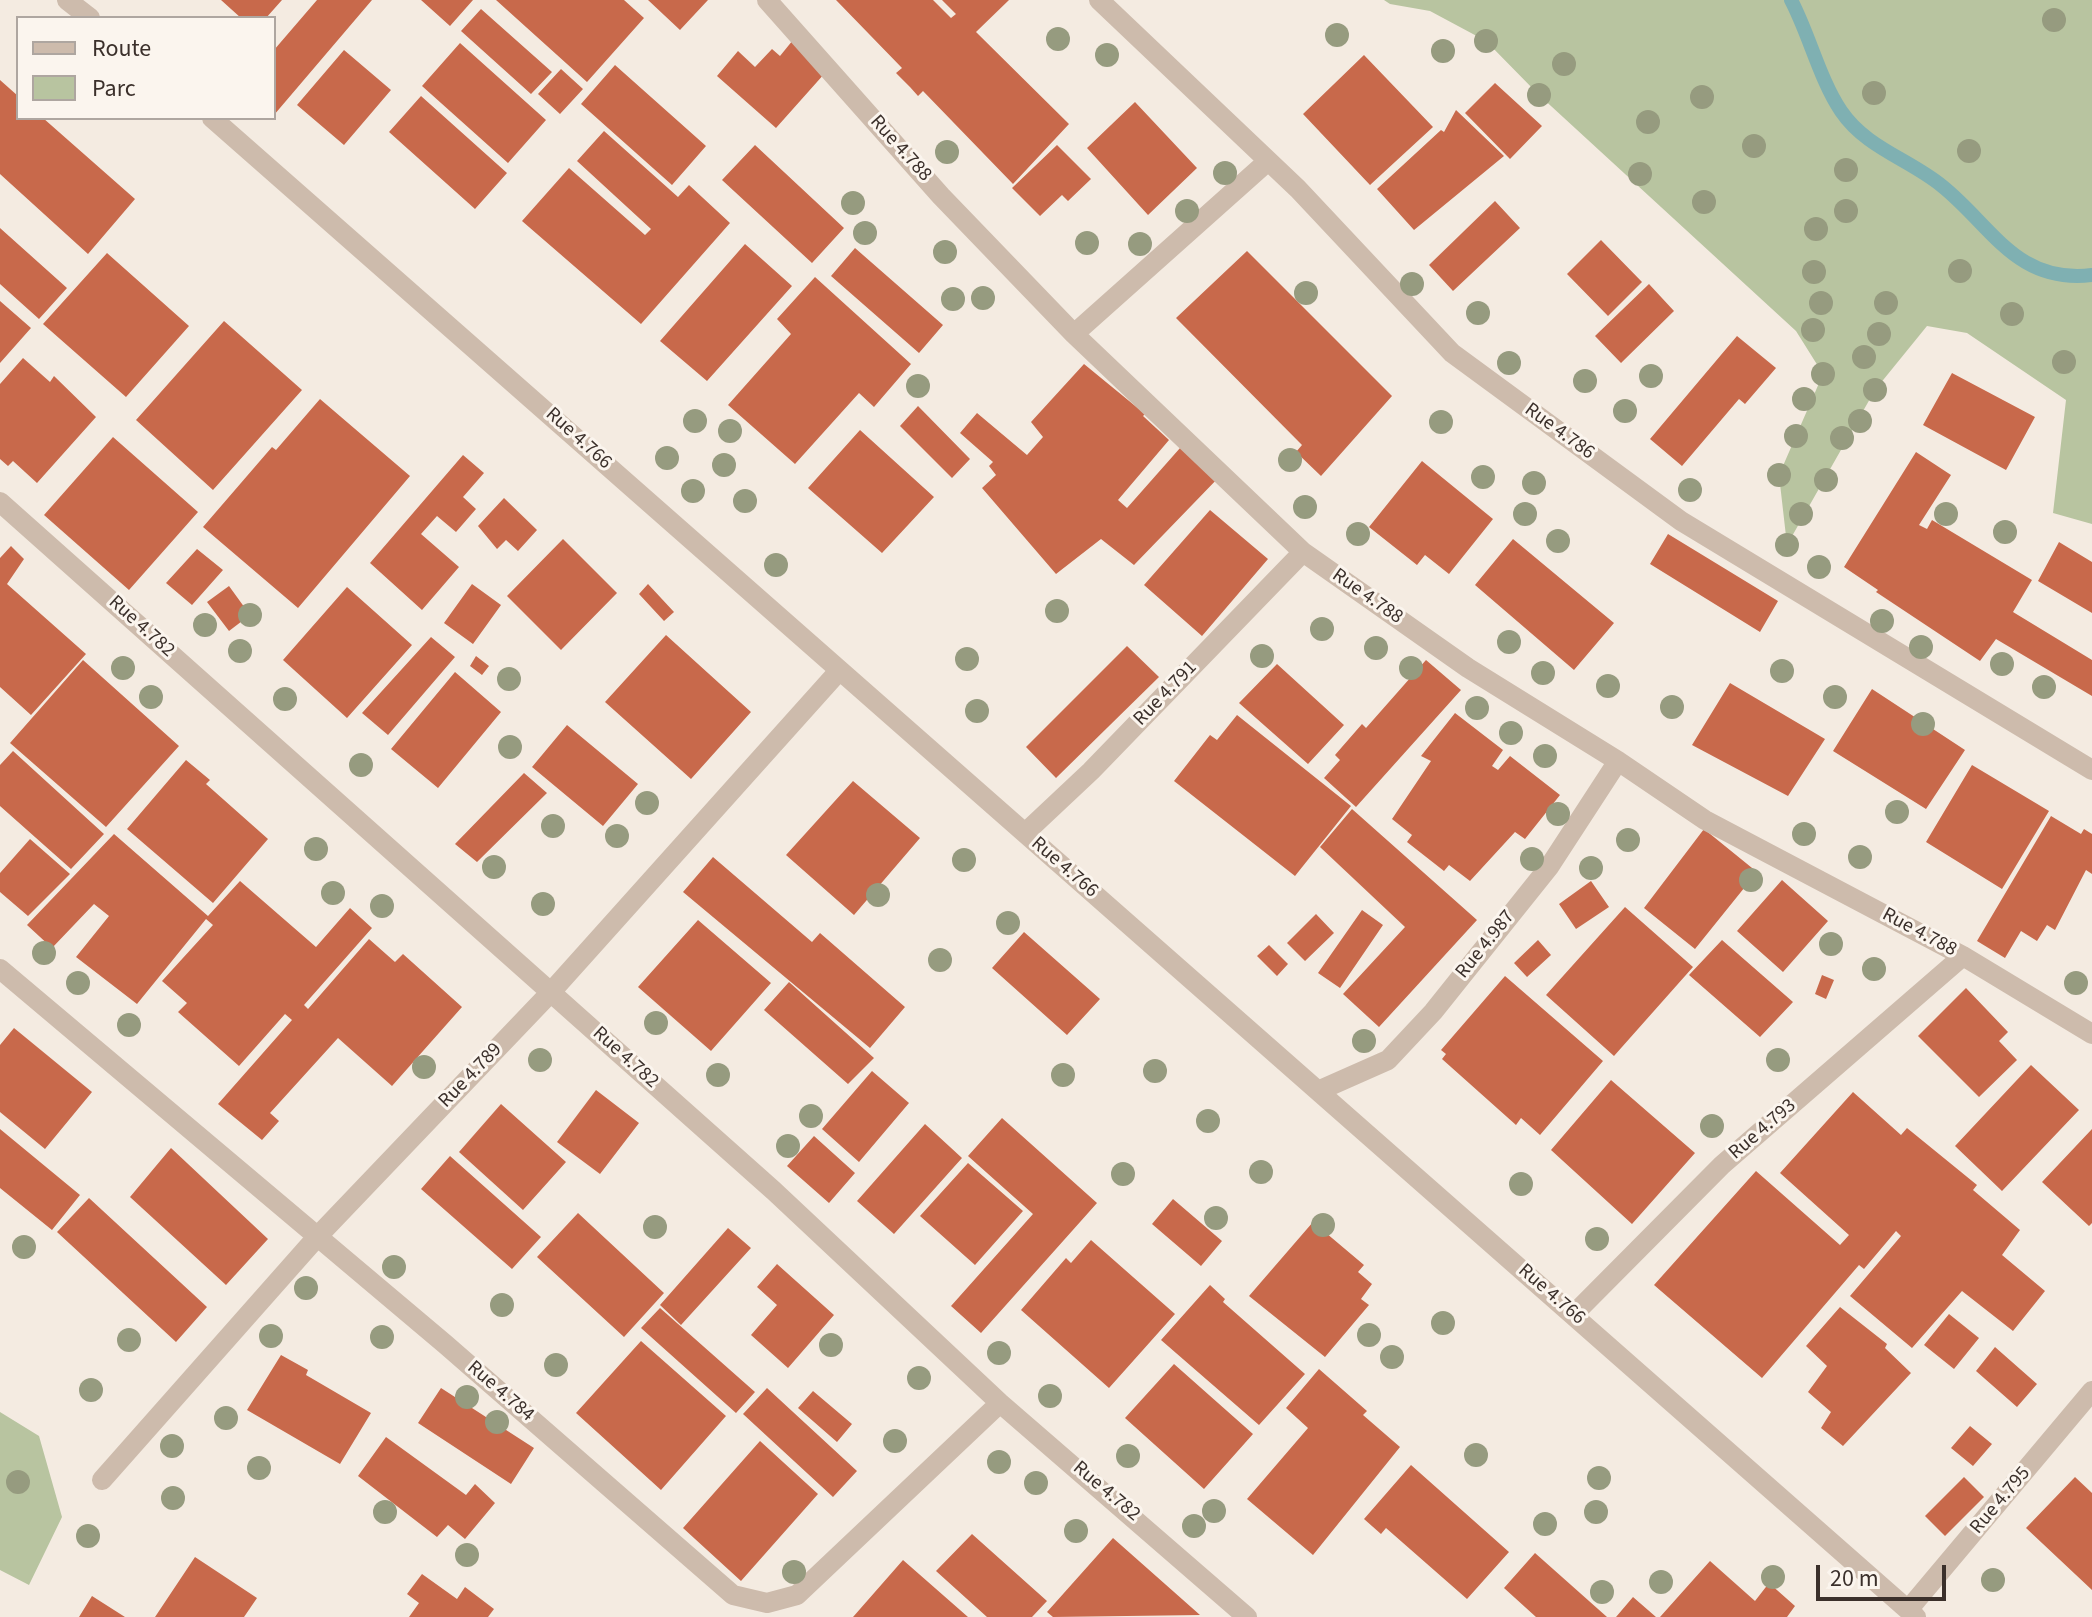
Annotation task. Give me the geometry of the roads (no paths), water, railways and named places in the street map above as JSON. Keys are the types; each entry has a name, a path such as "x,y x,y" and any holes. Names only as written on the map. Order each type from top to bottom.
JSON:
{"street":[{"path":"67,0 87,16"},
{"name":"Rue 4.788","path":"767,0 941,196 1074,334 1303,552 1468,668 1618,761 1705,820 1963,956 2092,1034"},
{"name":"Rue 4.786","path":"1099,0 1268,161 1452,353 1681,521 2092,770"},
{"name":"Rue 4.766","path":"214,120 466,338 838,672 1912,1613"},
{"path":"1074,334 1268,161"},
{"name":"Rue 4.782","path":"0,502 774,1191 1000,1403 1247,1617"},
{"name":"Rue 4.791","path":"1025,833 1091,771 1303,552"},
{"name":"Rue 4.789","path":"102,1480 317,1237 551,992 838,672"},
{"name":"Rue 4.987","path":"1318,1091 1388,1060 1433,1012 1549,867 1618,761"},
{"name":"Rue 4.793","path":"1574,1314 1722,1165 1963,956"},
{"name":"Rue 4.784","path":"0,969 733,1595 767,1603 797,1595 1000,1403"},
{"name":"Rue 4.795","path":"1912,1613 2092,1391"}],"waterway":[{"path":"1791,0 1834,99 1851,124 1863,135 1942,186 2007,249 2024,261 2044,271 2092,275"}]}
